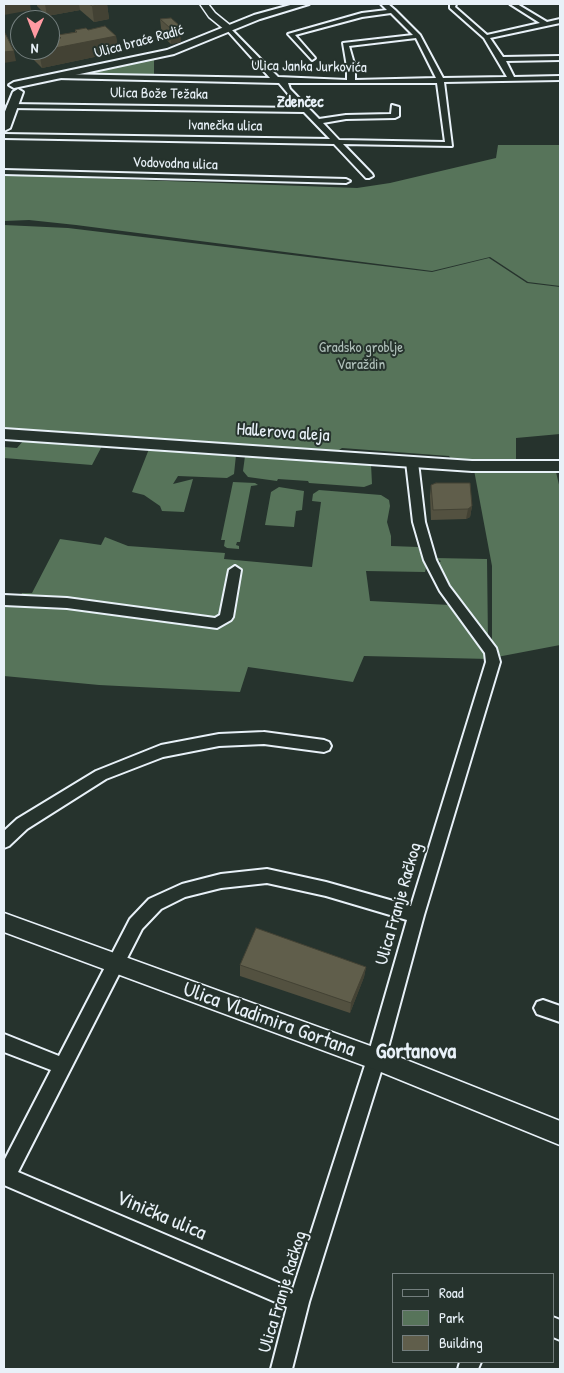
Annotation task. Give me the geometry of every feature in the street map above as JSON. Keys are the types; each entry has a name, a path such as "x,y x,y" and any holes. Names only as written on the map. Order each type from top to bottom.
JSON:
{"main road":[{"name":"Ulica braće Radić","path":"10,92 36,81 170,52 228,28 276,11 304,4"},
{"path":"4,128 10,92"},
{"name":"Hallerova aleja","path":"4,434 412,462 504,467 560,466"}],"street":[{"path":"204,4 212,15 228,28 279,81 284,82 287,90 369,176"},
{"path":"384,4 418,36 441,80"},
{"path":"453,4 452,7 486,37 502,59 511,78"},
{"path":"513,4 546,24"},
{"path":"312,58 291,34 362,15 393,11"},
{"path":"486,37 560,21"},
{"path":"351,82 351,67 345,44 418,36"},
{"path":"502,59 560,58"},
{"name":"Ulica Janka Jurkovića","path":"57,76 351,82 560,78"},
{"name":"Ivanečka ulica","path":"4,136 449,144 441,80"},
{"name":"Ulica Bože Težaka","path":"10,92 307,110"},
{"path":"318,122 346,117 395,116 395,107"},
{"name":"Vodovodna ulica","path":"4,172 346,181"},
{"name":"Ulica Franje Račkog","path":"281,1369 376,1059 416,916 493,662 491,652 444,588 430,560 419,522 412,462"},
{"path":"4,600 67,604 217,623 226,618 235,570"},
{"path":"4,841 22,824 101,775 161,752 219,740 264,738 324,746"},
{"path":"5,1175 136,924 155,904 182,891 221,881 267,876 326,889 416,916"},
{"name":"Ulica Vladimira Gortana","path":"4,923 376,1059 560,1133"},
{"path":"543,1008 560,1014"},
{"path":"4,1043 62,1066"},
{"name":"Vinička ulica","path":"5,1175 300,1302"}],"green space":[{"path":"154,59 154,77 80,77 78,74"},
{"path":"498,145 560,145 560,286 528,282 490,257 432,271 76,225 29,220 4,221 4,175 357,188 390,183 496,158"},
{"name":"Gradsko groblje Varaždin","path":"4,225 68,228 432,272 489,258 527,283 560,287 560,434 516,438 516,463 452,460 449,456 342,448 336,452 4,429"},
{"path":"23,441 102,446 92,465 4,458 4,447 17,448"},
{"path":"149,449 236,455 234,474 227,478 178,476 173,484 193,479 184,512 162,511 160,506 144,495 132,492"},
{"path":"245,456 371,464 372,484 364,487 248,477 243,471"},
{"path":"474,470 556,472 560,489 560,645 497,657 492,648 492,566"},
{"path":"233,482 255,483 258,485 251,486 240,542 237,542 236,545 239,546 239,549 227,548 224,546 225,540 221,540"},
{"path":"279,487 304,491 302,510 296,511 294,527 265,525 271,492"},
{"path":"319,490 381,495 389,500 390,506 387,522 391,536 391,546 418,547 426,568 425,572 366,571 370,601 450,605 488,654 489,659 364,656 353,682 248,667 240,692 99,685 4,676 4,603 16,604 22,593 32,593 60,539 101,545 105,537 128,546 225,553 224,559 312,567 321,502 312,501 313,494"},
{"path":"434,558 487,559 488,641 448,585 437,565 441,561"}],"building":[{"path":"89,4 105,4 92,6"},
{"path":"171,18 180,26 170,28 160,19"},
{"path":"105,26 116,36 60,47 60,35 77,32 75,30 86,28 88,30"},
{"path":"4,31 10,43 10,51 4,52"},
{"path":"436,483 470,483 472,506 468,509 433,510 431,485"},
{"path":"256,928 366,967 351,1003 240,965"}],"district":[{"name":"Zdenčec","path":"300,103"},
{"name":"Gortanova","path":"416,1052"}]}
